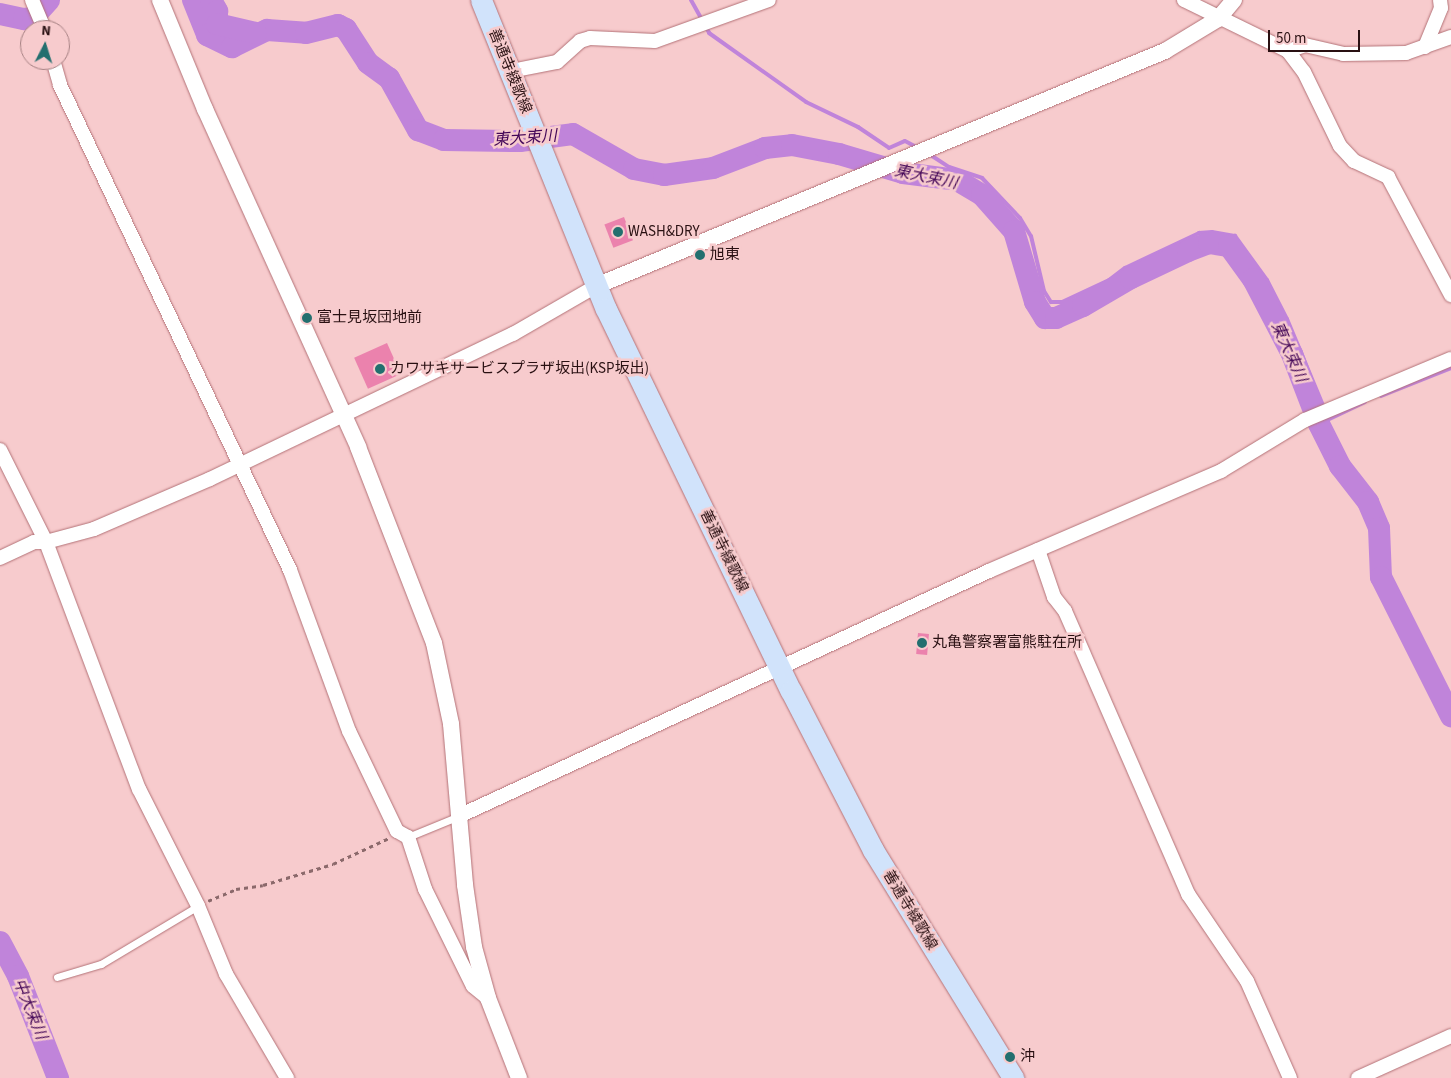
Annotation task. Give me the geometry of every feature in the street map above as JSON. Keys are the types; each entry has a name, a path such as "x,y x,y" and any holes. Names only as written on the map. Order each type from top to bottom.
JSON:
{"main road":[{"name":"善通寺綾歌線","path":"481,0 596,286 780,668 874,850 1013,1078"}],"street":[{"path":"160,0 204,109 342,418 358,447 434,643 451,724 474,947 488,998 519,1078"},
{"path":"511,71 557,62 580,41 590,38 655,41 769,0"},
{"path":"1184,0 1218,19 1288,51 1304,72 1340,146 1354,161 1388,177 1451,294"},
{"path":"0,558 34,542 46,542 94,529 239,466 513,334 596,286 863,174 1165,51 1218,19 1234,0"},
{"path":"1424,47 1441,8 1440,0"},
{"path":"33,2 41,20"},
{"path":"1288,51 1305,45 1342,54 1406,53 1451,37"},
{"path":"56,70 60,85 142,254 239,466 290,570 348,731 397,831 405,835 425,889 473,986 488,998"},
{"path":"459,816 1038,550 1222,471 1305,420 1328,409 1451,359"},
{"path":"0,450 46,542 139,789 198,906 226,974 287,1078"},
{"path":"1038,550 1054,597 1065,611 1188,894 1247,981 1290,1078"},
{"path":"1358,1078 1451,1036"}],"lane":[{"path":"405,835 459,816"},
{"path":"57,977 101,964 198,906"}],"path":[{"path":"198,906 231,891 263,885 333,864 368,846 405,835"}],"building":[{"path":"624,217 633,240 613,248 604,225"},
{"path":"387,343 401,374 368,389 354,358"},
{"path":"918,633 929,634 927,655 916,654"}],"waterway":[{"name":"東大束川","path":"0,14 24,19 33,18 49,0"},
{"name":"東大束川","path":"193,0 207,35 232,47 267,30 306,33 338,25 346,29 368,63 389,78 418,130 444,140 520,141 573,134 634,169 664,175 713,168 765,148 792,145 839,154 903,173 957,180 982,195 1014,231 1035,302 1045,318 1056,318 1083,306 1131,278 1188,251 1209,243 1229,246 1253,279 1292,354 1319,424 1340,466 1368,502 1379,528 1381,577 1451,716"},
{"path":"211,0 217,11 217,24 256,33"},
{"path":"691,0 709,33 806,102 858,127 889,148 905,141 918,148"},
{"path":"929,154 949,167 982,178 1020,218 1031,236 1044,291 1051,302 1062,302 1109,280 1125,268 1199,233 1212,232 1235,236 1267,280 1287,319 1324,408"},
{"path":"1229,246 1235,236"},
{"path":"1381,396 1451,368"},
{"path":"1319,424 1365,402"},
{"name":"中大束川","path":"0,942 18,976 58,1078"}],"place":[{"name":"WASH&DRY","path":"618,232"},
{"name":"旭東","path":"700,255"},
{"name":"富士見坂団地前","path":"307,318"},
{"name":"カワサキサービスプラザ坂出(KSP坂出)","path":"380,369"},
{"name":"丸亀警察署富熊駐在所","path":"922,643"},
{"name":"沖","path":"1010,1057"}]}
